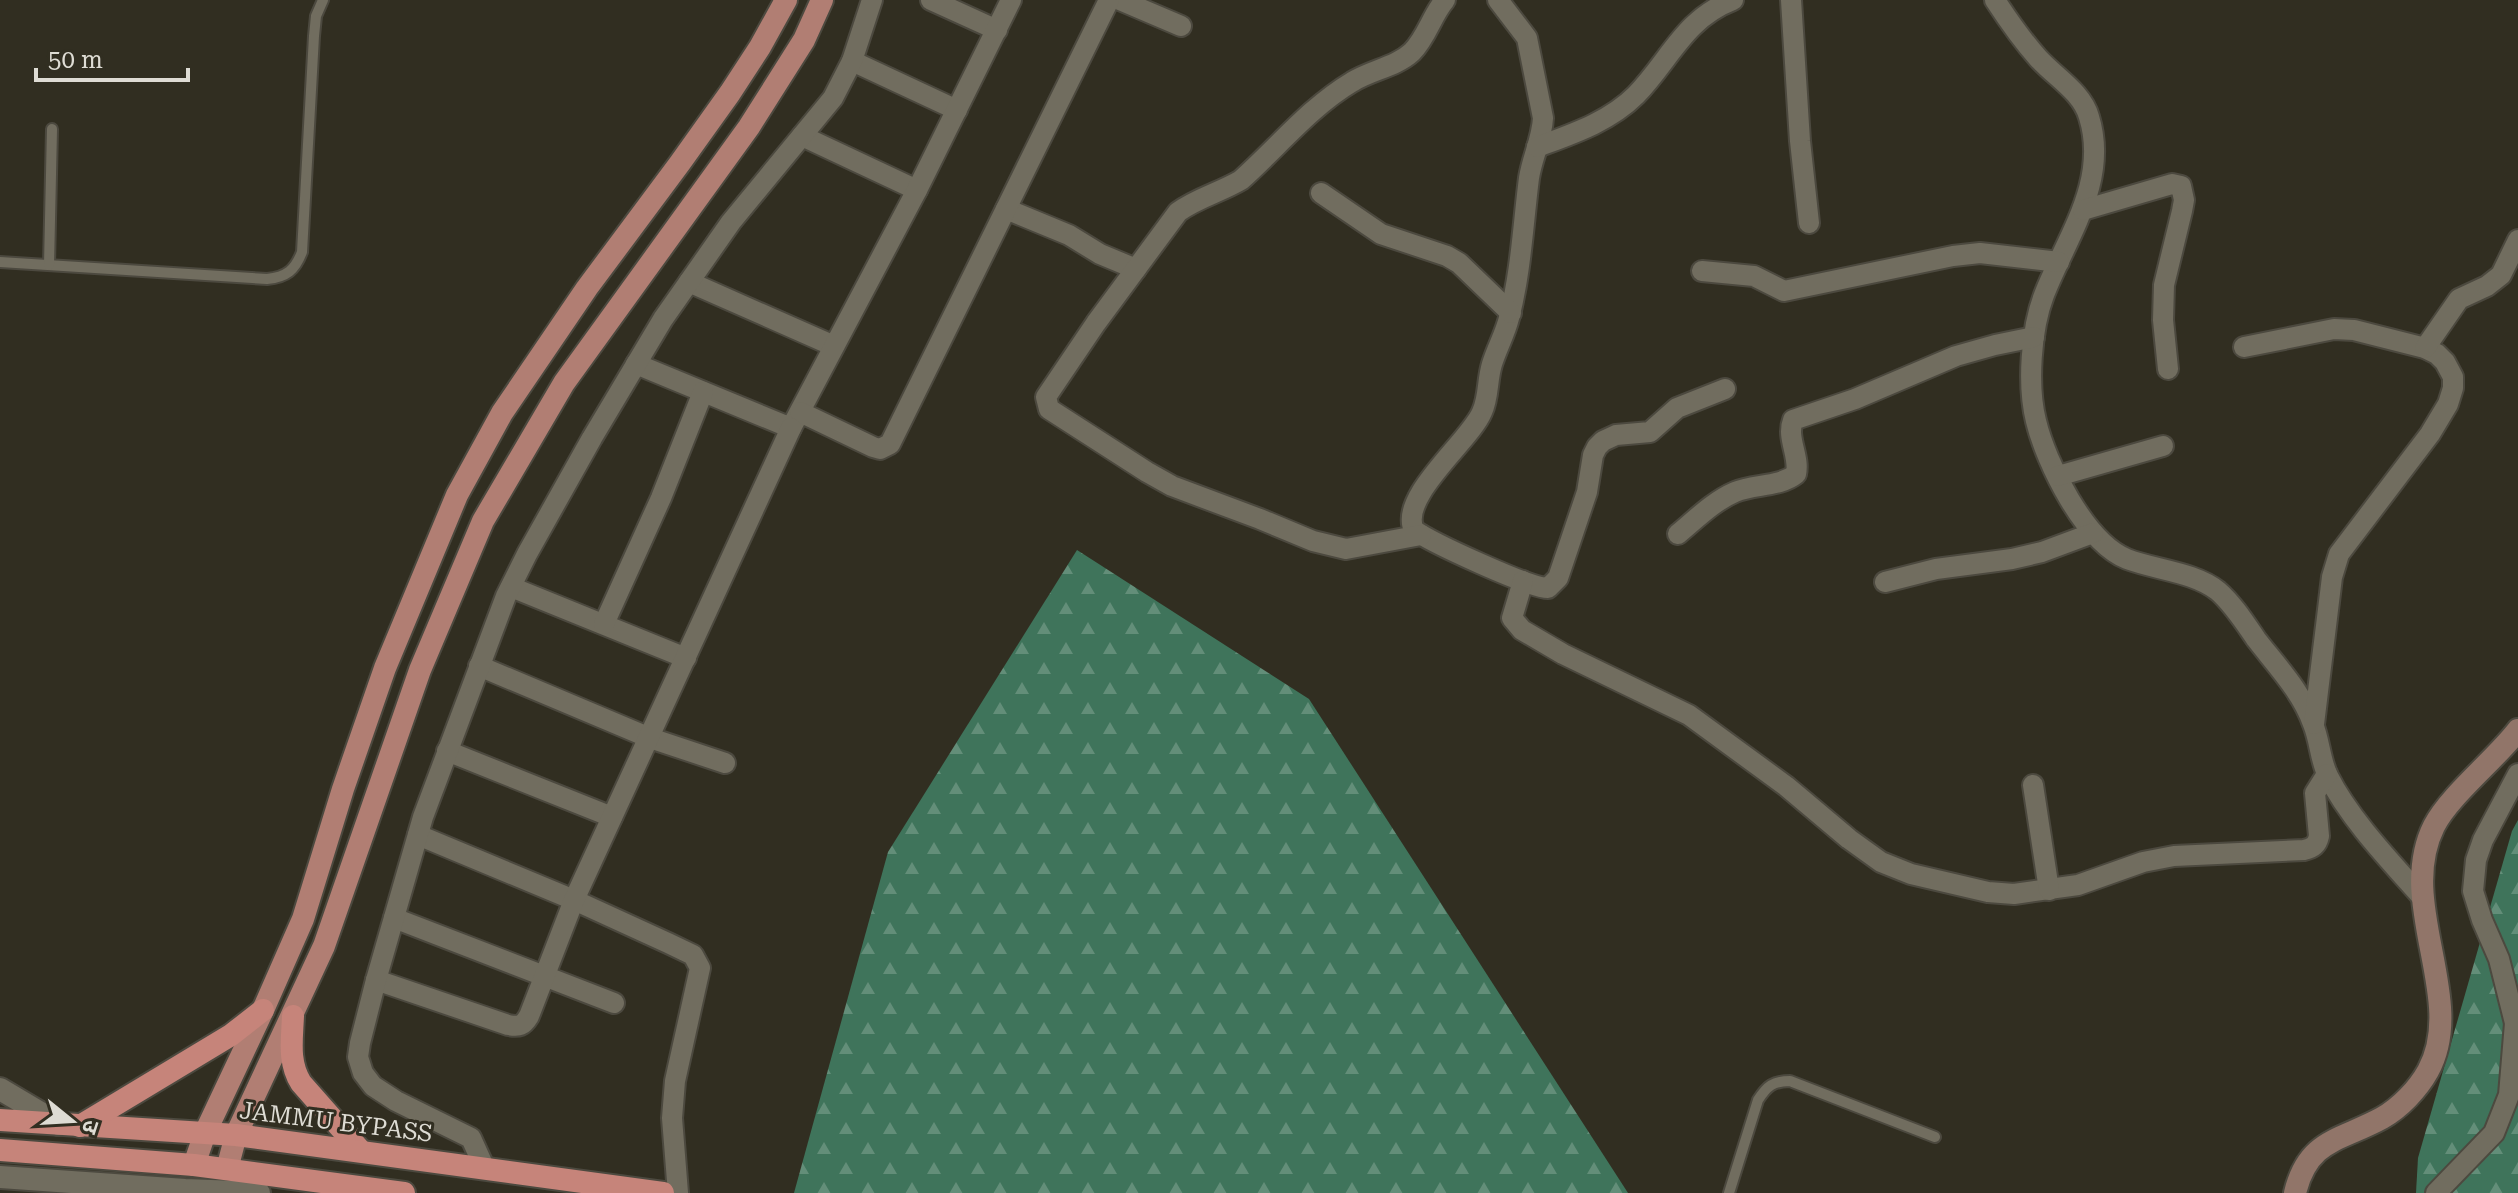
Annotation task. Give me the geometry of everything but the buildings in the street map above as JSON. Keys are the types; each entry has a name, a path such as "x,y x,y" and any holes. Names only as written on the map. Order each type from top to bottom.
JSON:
{"highway":[{"path":"69,1125 231,1035 263,1010"},
{"path":"293,1016 291,1055 294,1071 360,1150"},
{"name":"JAMMU BYPASS","path":"0,1120 236,1135 663,1193"},
{"path":"0,1150 194,1165 401,1193"}],"main road":[{"path":"194,1165 205,1133 303,919 343,789 390,655 457,495 502,413 587,288 730,93 786,0"},
{"path":"227,1169 236,1135 293,1016 339,907 420,670 483,521 564,383 749,127 804,40 822,0"},
{"path":"2295,1193 2305,1166 2315,1152 2324,1144 2386,1116 2429,1070 2437,1040 2440,1005 2421,896 2425,854 2434,825 2518,730"}],"street":[{"path":"485,1169 471,1138 396,1101 373,1086 363,1073 358,1057 376,980 418,835 511,587 592,438 636,364 731,222 833,98 852,61 872,0"},
{"path":"931,0 997,30"},
{"path":"376,980 518,1027 524,1024 574,900 795,420 917,190 1011,0"},
{"path":"636,364 703,392 873,447 880,449 890,444 1109,0"},
{"path":"1120,0 1181,26"},
{"path":"1421,535 1346,549 1313,541 1172,486 1049,409 1046,397 1131,267 1178,212 1241,180 1352,81 1400,61 1413,51 1445,0"},
{"path":"1498,0 1527,38 1543,118 1529,176 1517,283 1511,313 1491,365 1482,413 1426,484 1411,525 1421,535 1523,581 1548,588 1558,578 1587,492 1593,455 1603,441 1616,435 1650,432 1677,408 1725,389"},
{"path":"1537,147 1606,118 1635,95 1704,14 1733,0"},
{"path":"1791,0 1809,223"},
{"path":"1995,0 2014,30 2082,101 2089,116 2094,163 2088,195 2044,296 2034,337 2033,395 2036,420 2048,456 2093,533 2105,546 2124,558 2199,580 2218,592 2236,611 2303,701 2314,724 2327,774 2339,795 2421,896"},
{"path":"852,61 957,110"},
{"path":"802,136 917,190"},
{"path":"2083,210 2172,184 2181,186 2184,200 2164,285 2163,320 2168,369"},
{"path":"1321,193 1381,234 1459,263 1511,313"},
{"path":"1006,209 1069,235 1100,254 1131,267"},
{"path":"2425,348 2459,299 2487,286 2501,275 2518,240"},
{"path":"1702,271 1754,276 1784,291 1980,253 2059,262"},
{"path":"689,282 834,346"},
{"path":"2244,347 2334,329 2354,330 2425,348 2445,362 2453,377 2448,404 2430,434 2339,554 2332,577 2314,724"},
{"path":"1678,534 1735,492 1788,480 1796,474 1798,467 1790,425 1801,415 1855,399 1956,356 2034,337"},
{"path":"604,624 661,498 703,392"},
{"path":"2058,476 2163,446"},
{"path":"1885,582 1936,569 2042,552 2093,533"},
{"path":"1523,581 1512,618 1522,630 1563,654 1689,715 1786,786 1881,862 1911,874 1988,892 2014,894 2078,885 2143,862 2174,856 2313,848 2319,836 2315,793 2327,774"},
{"path":"511,587 686,658"},
{"path":"479,666 650,738 725,763"},
{"path":"447,751 612,817"},
{"path":"2436,1193 2494,1133 2509,1095 2515,1023 2499,959 2473,891 2479,850 2518,774"},
{"path":"2033,785 2049,890"},
{"path":"418,835 574,900 693,955 699,962 696,995 678,1068 672,1118 678,1193"},
{"path":"394,918 614,1003"},
{"path":"0,1089 69,1125"},
{"path":"0,1177 259,1193"}],"lane":[{"path":"0,262 267,279 284,277 302,252 314,36 316,16 323,0"},
{"path":"49,265 52,129"},
{"path":"1729,1193 1758,1100 1766,1088 1777,1081 1790,1081 1935,1137"}],"green space":[{"path":"1077,550 1309,699 1628,1193 794,1193 888,852"},
{"path":"2518,820 2518,1193 2416,1193 2418,1158 2512,831"}]}
